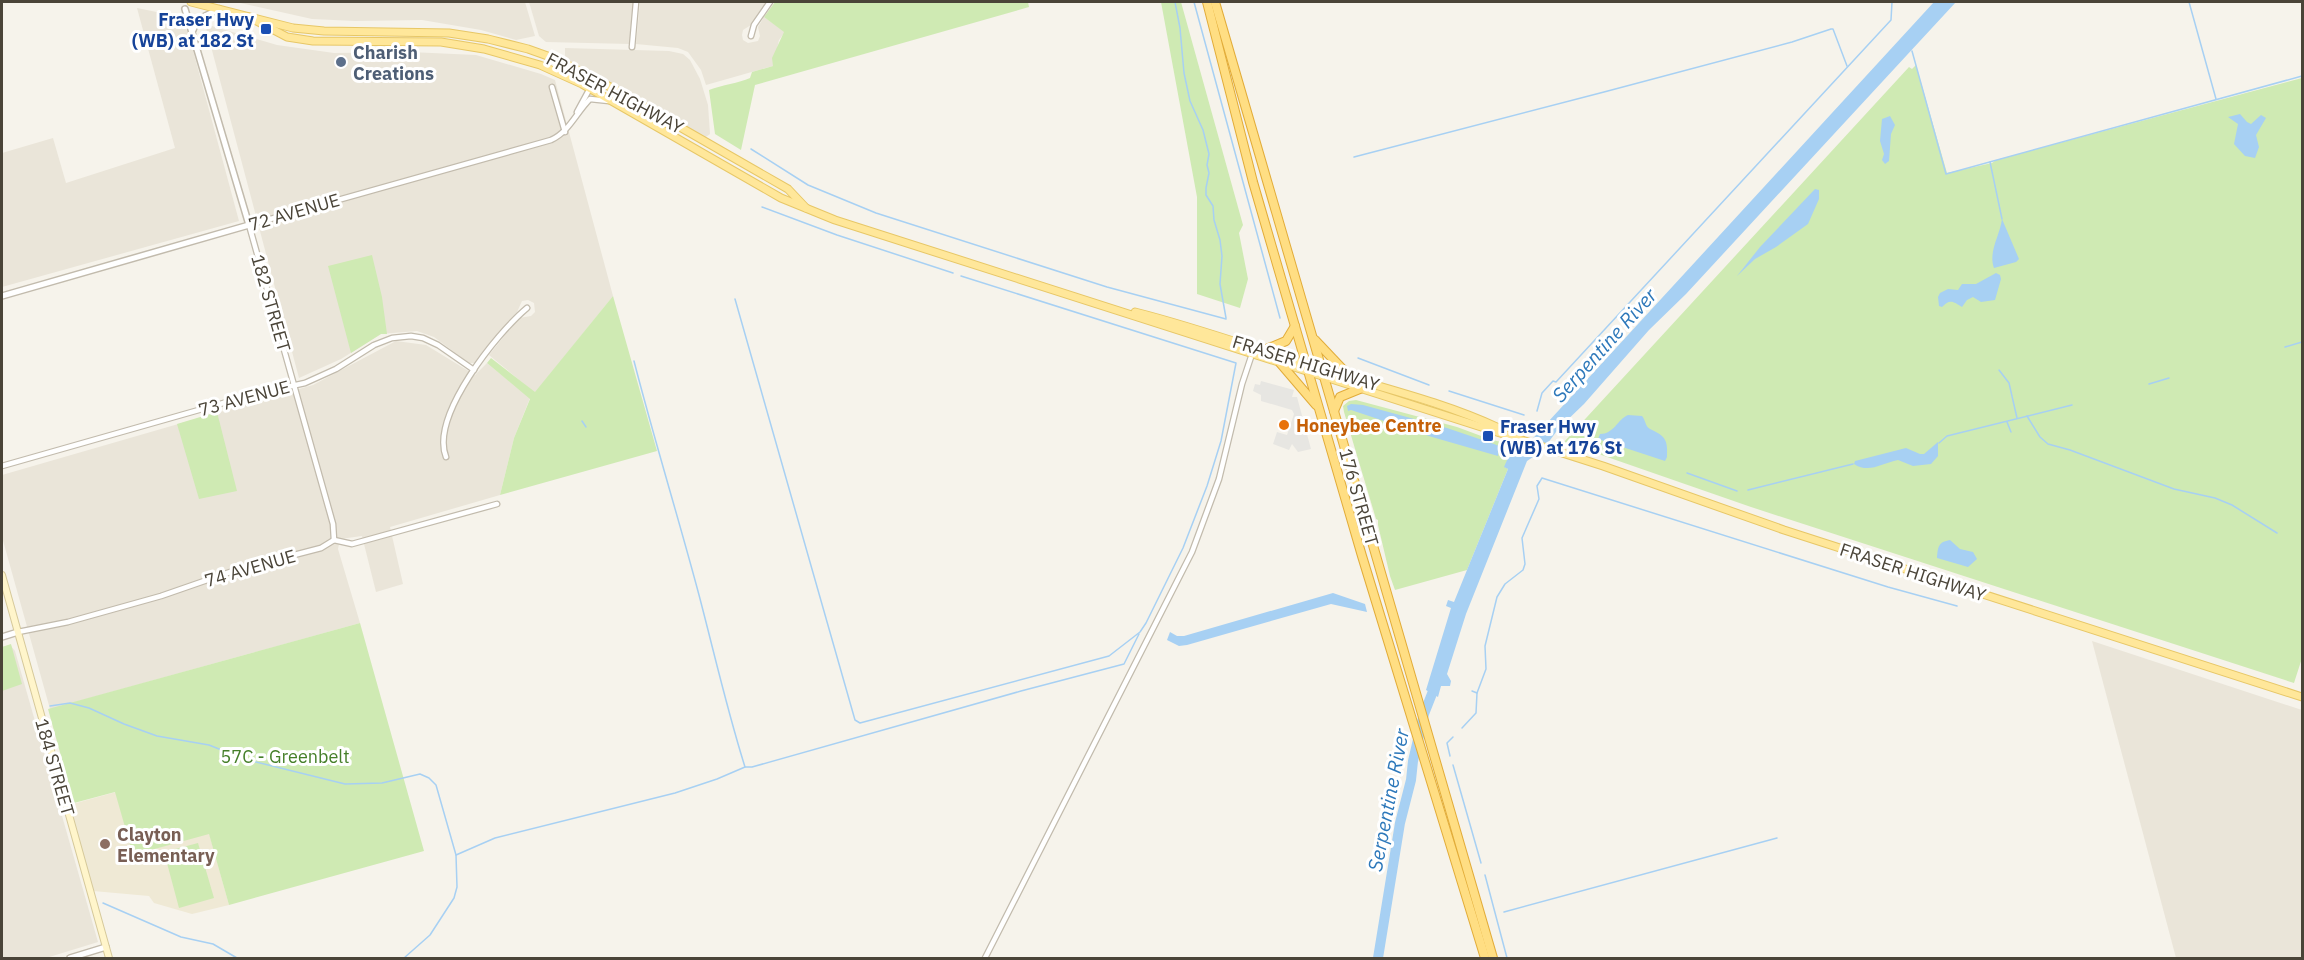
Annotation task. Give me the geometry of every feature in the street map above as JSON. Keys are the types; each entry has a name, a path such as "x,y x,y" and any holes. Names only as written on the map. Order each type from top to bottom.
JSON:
{"highway":[{"name":"176 STREET","path":"1207,2 1253,182 1307,368 1485,958"},
{"name":"176 STREET","path":"1215,2 1493,958"},
{"path":"1264,350 1286,341 1295,326"},
{"path":"1311,336 1351,378"},
{"path":"1280,363 1320,410"},
{"path":"1334,413 1340,397 1362,388"}],"main road":[{"name":"FRASER HIGHWAY","path":"190,2 310,30 436,32 477,37 528,49 556,59 595,79 788,189 807,208 816,213"},
{"name":"FRASER HIGHWAY","path":"249,17 287,37 313,41 441,42 484,49 549,69 589,88 781,198 816,213 1168,328 1280,363 1307,368"},
{"name":"FRASER HIGHWAY","path":"1083,300 1176,322 1264,350 1362,388 1554,450 1784,530 2302,697"},
{"path":"1168,328 1202,334 1307,368"},
{"name":"FRASER HIGHWAY","path":"1322,373 1351,378 1406,393 1471,415 1525,441"},
{"name":"184 STREET","path":"2,575 109,958"}],"street":[{"path":"632,48 636,2"},
{"path":"751,36 754,25 770,2"},
{"name":"182 STREET","path":"185,9 294,385 333,524 334,540"},
{"path":"193,31 197,21 219,9"},
{"path":"565,132 595,79"},
{"path":"552,87 565,132"},
{"path":"576,114 590,99 610,101"},
{"name":"72 AVENUE","path":"2,296 551,140 565,132"},
{"path":"446,457 443,446 449,416 462,387 518,316 527,308"},
{"name":"73 AVENUE","path":"2,466 312,380 336,369 381,341 404,336 417,337 438,345 474,370"},
{"path":"985,958 1192,552 1219,479 1242,384 1252,354"},
{"name":"74 AVENUE","path":"2,637 68,622 161,596 236,570 321,548 334,540 352,544 497,504"},
{"path":"70,958 106,947"}],"shaded area":[{"path":"236,2 525,2 535,36 516,40 481,30 422,20 312,19"},
{"path":"529,2 634,2 630,44 546,42 539,36"},
{"path":"640,2 767,2 751,25 743,30 743,40 748,43 758,41 760,36 758,27 764,17 785,32 779,40 773,66 706,85 701,70 688,52 678,48 636,44"},
{"path":"137,8 176,16 188,32 239,221 2,287 2,153 53,138 66,183 175,148"},
{"path":"205,24 277,45 334,53 410,52 476,55 555,80 613,296 535,393 489,355 519,318 531,316 535,312 534,303 528,300 522,301 517,312 476,363 469,363 434,337 417,331 381,334 341,359 299,378"},
{"path":"565,48 669,51 683,54 690,60 700,79 708,105 710,134 703,139 565,61"},
{"path":"396,341 426,345 475,375 487,363 530,398 514,438 500,495 390,527 403,584 376,592 362,536 340,539 338,549 360,623 50,709 2,537 2,475 313,385"},
{"path":"1261,381 1294,390 1292,397 1297,397 1311,449 1298,452 1292,444 1289,450 1273,444 1277,432 1287,435 1294,414 1292,410 1261,401 1261,395 1253,391 1255,384 1260,385"},
{"path":"2092,641 2302,710 2302,958 2176,958"},
{"path":"10,645 15,651 98,942 46,958 2,958 2,647"},
{"name":"Clayton Elementary","path":"116,792 133,855 209,833 229,905 192,914 154,903 149,896 93,891 69,805"}],"green space":[{"path":"775,2 1028,2 1029,7 755,85 741,150 715,134 709,90 746,80 750,78 752,72 773,66 772,58 784,32 764,17"},
{"path":"1161,2 1181,2 1243,225 1239,233 1248,279 1240,308 1197,294 1197,197"},
{"path":"1916,65 1947,173 1992,163 1996,160 2302,78 2302,658 2294,683 1751,507 1564,442 1909,67 1912,69"},
{"path":"372,255 382,297 387,334 381,334 351,353 328,266"},
{"path":"613,296 657,451 500,495 514,438 530,399 487,363 491,358 535,392"},
{"path":"1356,400 1457,427 1492,440 1525,447 1520,452 1511,451 1505,467 1508,469 1467,570 1395,590 1378,520 1344,412 1343,406 1349,401"},
{"path":"217,412 237,491 199,499 177,424"},
{"name":"57C - Greenbelt","path":"360,623 424,851 229,905 209,834 133,855 115,792 74,803 48,709"},
{"path":"11,644 22,684 2,691 2,647"},
{"path":"198,843 214,898 179,908 164,852"}],"water":[{"path":"1934,2 1956,2 1686,294 1649,330 1584,404 1559,428 1542,451 1527,461 1466,614 1447,674 1451,681 1450,686 1441,686 1438,697 1426,690 1451,608 1446,606 1448,600 1454,602 1508,469 1504,467 1511,451 1520,452 1525,447"},
{"path":"2240,114 2251,124 2261,115 2266,118 2256,135 2259,147 2255,158 2245,156 2234,144 2238,124 2228,117"},
{"path":"1890,116 1895,125 1891,134 1889,161 1885,164 1882,160 1884,154 1880,141 1882,119"},
{"path":"1815,189 1819,190 1819,199 1808,224 1755,259 1737,276 1760,247"},
{"path":"2002,219 2019,259 2016,262 1994,268 1992,256"},
{"path":"1996,273 2001,279 1995,300 1981,302 1973,297 1967,300 1962,307 1952,302 1947,302 1942,307 1939,306 1940,293 1948,289 1958,290 1962,284 1976,284"},
{"path":"1363,405 1447,428 1494,444 1499,446 1498,456 1351,410 1348,411 1347,406"},
{"path":"1628,415 1642,416 1648,428 1664,439 1667,451 1665,461 1598,439 1600,434 1609,432"},
{"path":"1938,442 1938,456 1931,464 1913,466 1898,460 1865,468 1854,464 1855,461 1906,448 1924,454"},
{"path":"1950,540 1960,549 1973,552 1977,559 1968,567 1937,558 1939,546"},
{"path":"1333,593 1365,604 1367,612 1331,604 1187,645 1179,646 1167,640 1170,632 1177,636 1184,636"}],"waterway":[{"path":"1175,2 1190,101 1203,130 1209,154 1206,195 1213,206 1214,220 1220,240 1222,256 1220,284 1226,318"},
{"path":"1194,2 1280,318"},
{"path":"1537,411 1542,393 1553,381 1556,382 1891,20 1892,2"},
{"path":"2189,2 2216,99"},
{"path":"1354,157 1792,42 1831,29 1833,29 1847,66"},
{"path":"1912,51 1946,174 2302,76"},
{"path":"751,149 808,185 876,213 1107,287 1226,319"},
{"path":"1990,162 2002,219"},
{"path":"762,207 837,235 953,273"},
{"path":"735,299 855,720 860,723 1109,656 1140,632 1183,548 1207,486 1221,441 1236,363 961,276"},
{"path":"2285,347 2302,342"},
{"path":"1358,358 1429,385"},
{"path":"634,361 745,767"},
{"path":"1999,370 2009,383 2017,418"},
{"path":"2149,384 2169,378"},
{"path":"1449,391 1524,415"},
{"path":"1939,443 1947,436 2072,405"},
{"path":"2027,416 2040,437 2048,444 2174,489 2215,498 2232,505 2277,533"},
{"path":"582,421 586,427"},
{"path":"2007,422 2011,432"},
{"path":"1748,490 1853,464"},
{"path":"1687,473 1737,491"},
{"path":"1472,691 1477,693 1486,669 1485,646 1497,597 1505,584 1523,570 1525,564 1522,538 1539,499 1537,486 1542,478 1888,587 1957,606"},
{"path":"456,855 495,838 675,793 745,767 752,767 1124,664 1139,634"},
{"name":"Serpentine River","path":"1378,958 1400,823 1411,780 1413,761 1424,714 1437,681"},
{"path":"1462,728 1476,713 1477,693"},
{"path":"50,706 70,703 89,708 157,736 209,745 244,759 345,784 382,783 420,774 429,778 436,785 456,855 457,887 454,898 430,935 404,958"},
{"path":"1450,756 1447,743 1453,737"},
{"path":"1453,765 1481,863"},
{"path":"1504,912 1777,838"},
{"path":"1485,875 1507,958"},
{"path":"103,903 181,937 213,944 237,958"}],"place":[{"name":"Fraser Hwy (WB) at 182 St","path":"266,29"},
{"name":"Charish Creations","path":"341,62"},
{"name":"Honeybee Centre","path":"1284,425"},
{"name":"Fraser Hwy (WB) at 176 St","path":"1488,436"},
{"name":"Clayton Elementary","path":"105,844"}]}
